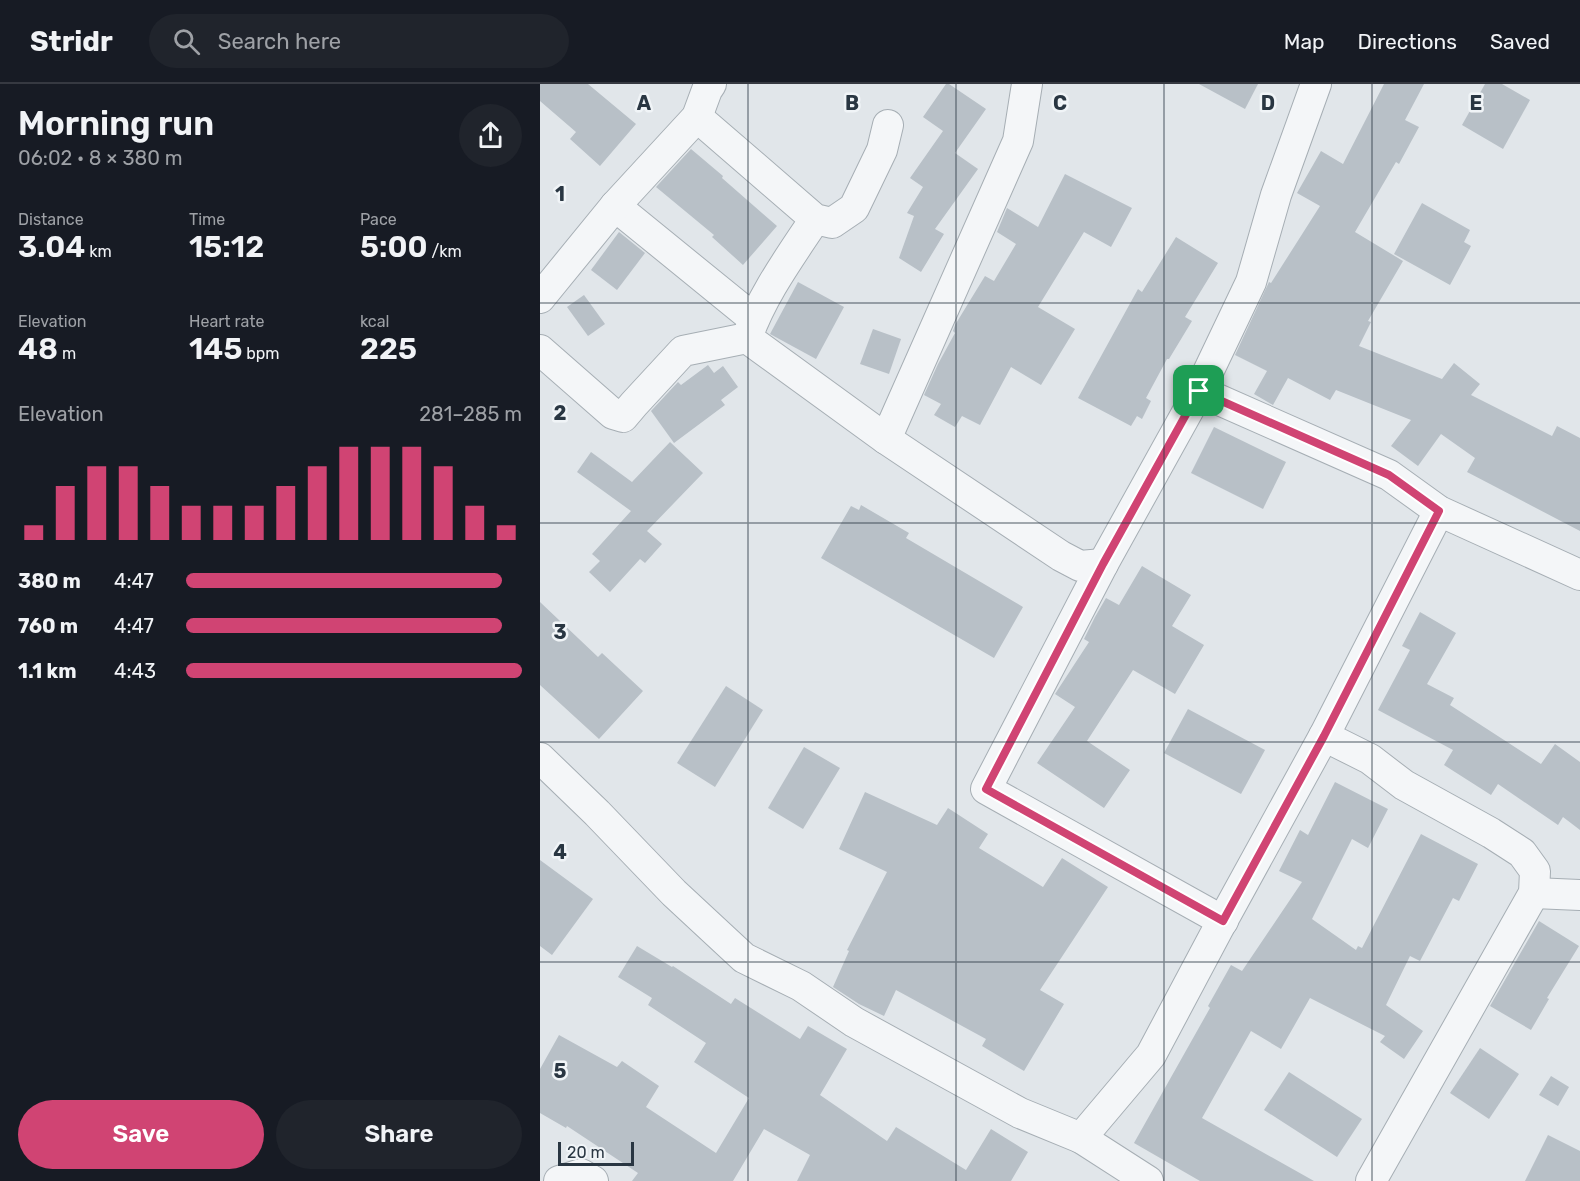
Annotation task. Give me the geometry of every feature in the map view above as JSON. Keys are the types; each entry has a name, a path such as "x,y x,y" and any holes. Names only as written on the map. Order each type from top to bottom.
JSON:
{"street":[{"path":"540,298 615,206 697,117 711,84"},
{"path":"886,439 1018,141 1027,84"},
{"path":"1223,921 986,789 1103,564 1199,391 1251,282 1276,195 1316,84"},
{"path":"697,117 815,219 832,223 854,208 882,150 888,125"},
{"path":"615,206 750,328 886,439 1061,556 1080,566 1103,564"},
{"path":"540,350 613,414 623,417 683,351 750,328 783,269 815,219"},
{"path":"1199,391 1389,475 1439,511 1580,575"},
{"path":"1081,1138 1151,1055 1324,736 1439,511"},
{"path":"1324,736 1370,759 1404,785 1491,833 1522,853 1535,871 1534,893 1371,1181"},
{"path":"540,758 674,893 744,958 801,986 854,1022 1020,1113 1081,1138 1148,1181"},
{"path":"1534,893 1580,895"},
{"path":"559,1181 581,1174 594,1181"}],"building":[{"path":"540,84 588,84 636,124 600,166 570,139 576,132 540,101"},
{"path":"946,84 986,109 955,153 978,169 935,229 944,234 921,272 899,258 914,216 907,213 923,187 910,178 943,131 923,117"},
{"path":"1199,84 1258,84 1245,109"},
{"path":"1384,84 1424,84 1405,120 1419,127 1399,164 1396,162 1355,232 1403,261 1368,321 1371,322 1359,346 1442,379 1454,363 1480,384 1471,395 1552,436 1557,426 1580,438 1580,531 1467,472 1475,458 1441,434 1418,466 1391,446 1411,420 1336,390 1330,400 1288,378 1273,405 1254,394 1267,371 1235,355 1269,282 1271,283 1320,206 1297,193 1321,151 1343,164"},
{"path":"1485,84 1502,84 1530,100 1503,149 1462,125"},
{"path":"691,149 777,226 743,265 712,237 714,235 656,187"},
{"path":"1065,174 1132,208 1111,247 1084,232 1038,307 1075,329 1041,385 1011,367 980,425 962,416 955,427 934,415 941,404 924,395 955,333 953,331 955,325 985,276 994,281 1016,244 997,232 1007,208 1038,227"},
{"path":"1422,203 1470,230 1464,242 1471,246 1450,285 1394,254"},
{"path":"619,232 645,253 617,290 591,270"},
{"path":"1176,237 1218,263 1185,317 1192,321 1167,359 1146,398 1151,401 1142,419 1137,416 1131,426 1078,398 1138,289 1142,292"},
{"path":"798,282 844,307 816,359 770,334"},
{"path":"584,295 605,324 588,336 567,307"},
{"path":"873,329 901,339 889,374 860,364"},
{"path":"708,365 714,373 723,366 738,387 721,400 725,405 674,443 651,411 678,382 681,385"},
{"path":"1214,427 1286,462 1263,509 1191,473"},
{"path":"670,442 703,473 647,531 662,544 645,563 640,559 610,592 589,572 600,561 592,554 631,511 577,472 591,452 632,482"},
{"path":"861,505 909,533 906,538 1023,607 994,658 821,558 851,506 859,510"},
{"path":"1142,566 1191,595 1172,626 1204,645 1175,694 1133,670 1087,741 1130,770 1104,808 1037,763 1075,707 1055,694 1089,642 1084,639 1095,617 1106,598 1119,605"},
{"path":"540,602 598,657 602,653 643,691 599,739 540,685"},
{"path":"1420,612 1456,633 1427,684 1454,698 1450,705 1541,764 1555,744 1580,762 1580,830 1563,817 1558,825 1498,784 1491,795 1444,765 1453,750 1378,710 1410,650 1402,646"},
{"path":"726,686 763,710 715,787 677,763"},
{"path":"1188,709 1265,750 1241,794 1164,753"},
{"path":"804,747 840,768 803,829 768,808"},
{"path":"1335,782 1388,809 1368,848 1352,839 1312,919 1356,950 1358,946 1362,948 1421,834 1478,864 1459,901 1453,898 1420,961 1410,956 1386,1005 1423,1031 1404,1059 1380,1042 1385,1036 1310,998 1281,1049 1251,1031 1202,1118 1314,1181 1200,1181 1134,1143 1210,1008 1208,1006 1231,965 1242,971 1302,882 1279,871 1300,830 1308,835"},
{"path":"865,792 937,825 948,808 988,834 979,848 1043,887 1062,858 1108,887 1040,990 1064,1004 1024,1071 982,1046 986,1039 896,990 884,1016 859,1004 833,987 849,951 847,950 887,872 839,849"},
{"path":"540,860 593,899 552,955 540,946"},
{"path":"1539,921 1579,946 1547,998 1549,999 1531,1030 1490,1006"},
{"path":"637,946 673,966 731,1004 735,998 800,1039 808,1026 847,1049 820,1095 887,1141 896,1127 966,1170 991,1129 1028,1152 1011,1181 797,1181 810,1155 764,1129 733,1181 632,1181 638,1173 567,1126 566,1128 540,1113 540,1069 559,1035 617,1067 622,1061 659,1086 646,1107 716,1153 749,1098 694,1062 706,1043 648,1005 652,998 618,977"},
{"path":"1480,1048 1519,1074 1489,1119 1450,1093"},
{"path":"1289,1072 1362,1119 1337,1157 1264,1110"},
{"path":"1551,1076 1569,1087 1558,1106 1539,1095"},
{"path":"1548,1135 1580,1151 1580,1181 1525,1181"}],"route":[{"path":"1199,391 1389,475 1439,511 1324,736 1223,921 986,789 1103,564 1199,391"}]}
